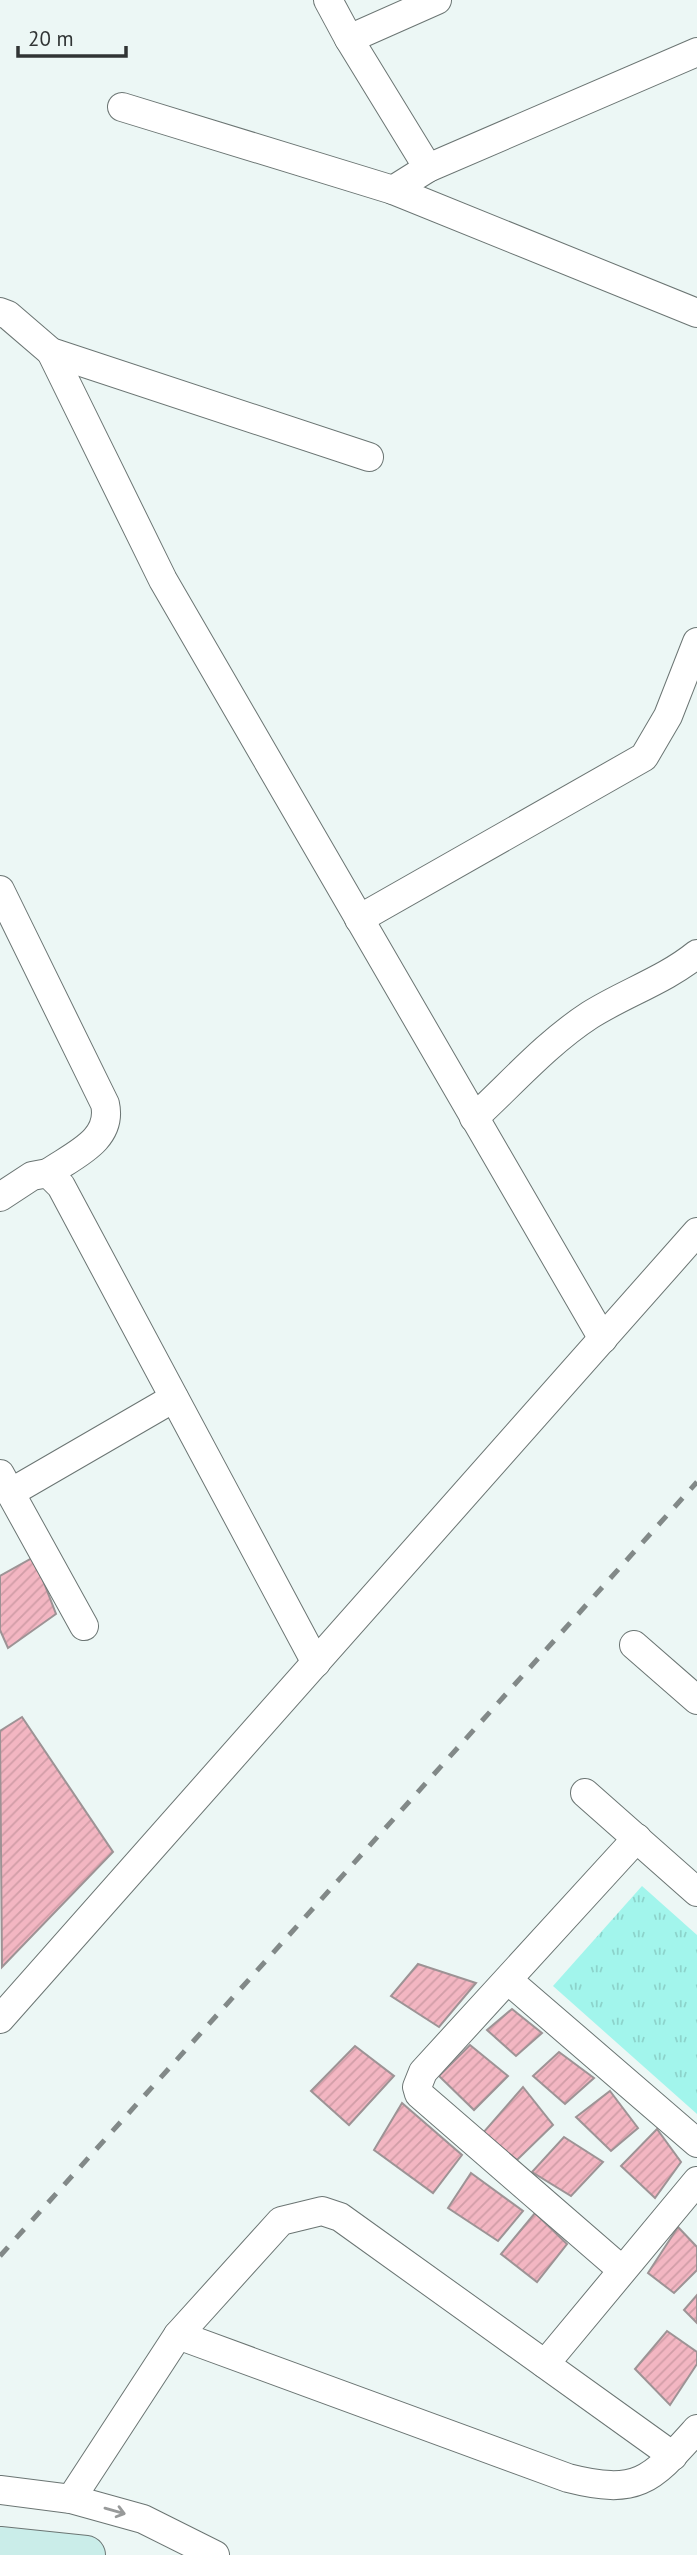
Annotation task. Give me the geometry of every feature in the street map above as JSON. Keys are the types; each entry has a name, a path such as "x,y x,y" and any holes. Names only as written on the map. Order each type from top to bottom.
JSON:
{"street":[{"path":"328,0 428,169"},
{"path":"349,39 437,0"},
{"path":"393,190 428,169 697,52"},
{"path":"122,107 393,190 697,313"},
{"path":"0,312 8,315 51,352 369,457"},
{"path":"51,352 163,580 603,1339"},
{"path":"359,919 644,757 668,716 697,642"},
{"path":"0,890 105,1104 108,1117 106,1129 96,1140 48,1173 32,1177 0,1197"},
{"path":"474,1118 565,1033 591,1014 680,968 697,954"},
{"path":"48,1173 61,1186 316,1663"},
{"path":"0,2019 697,1232"},
{"path":"84,1626 5,1484 174,1398"},
{"path":"634,1646 697,1700"},
{"path":"585,1793 697,1892"},
{"path":"622,2270 419,2094 417,2087 423,2072 637,1838"},
{"path":"508,1980 697,2143"},
{"path":"545,2364 697,2181"},
{"path":"71,2499 178,2334 281,2221 322,2211 340,2217 673,2456"},
{"path":"178,2334 568,2478 600,2486 629,2486 652,2473 673,2456 697,2429"},
{"path":"0,2490 71,2499 143,2519 215,2555"},
{"path":"0,2546 86,2555"}],"green space":[{"path":"642,1886 697,1935 697,2114 553,1986"}],"building":[{"path":"34,1557 56,1614 8,1648 0,1630 0,1576"},
{"path":"22,1717 113,1852 2,1967 0,1731"},
{"path":"418,1964 476,1983 439,2027 391,1996"},
{"path":"512,2009 542,2033 516,2056 487,2030"},
{"path":"470,2045 508,2076 474,2110 439,2076"},
{"path":"355,2046 394,2076 349,2125 311,2091"},
{"path":"559,2052 594,2078 565,2104 533,2076"},
{"path":"523,2087 553,2125 517,2160 482,2134"},
{"path":"610,2091 638,2128 611,2151 576,2117"},
{"path":"402,2103 462,2155 433,2193 374,2150"},
{"path":"657,2129 681,2162 655,2198 621,2166"},
{"path":"564,2137 603,2162 571,2196 532,2172"},
{"path":"471,2173 523,2211 498,2241 448,2208"},
{"path":"535,2213 567,2244 537,2282 501,2254"},
{"path":"678,2227 697,2247 697,2270 674,2293 648,2273"},
{"path":"697,2295 697,2323 684,2310"},
{"path":"667,2331 697,2352 697,2364 670,2405 635,2369"}],"railway":[{"path":"0,2256 697,1482"}]}
